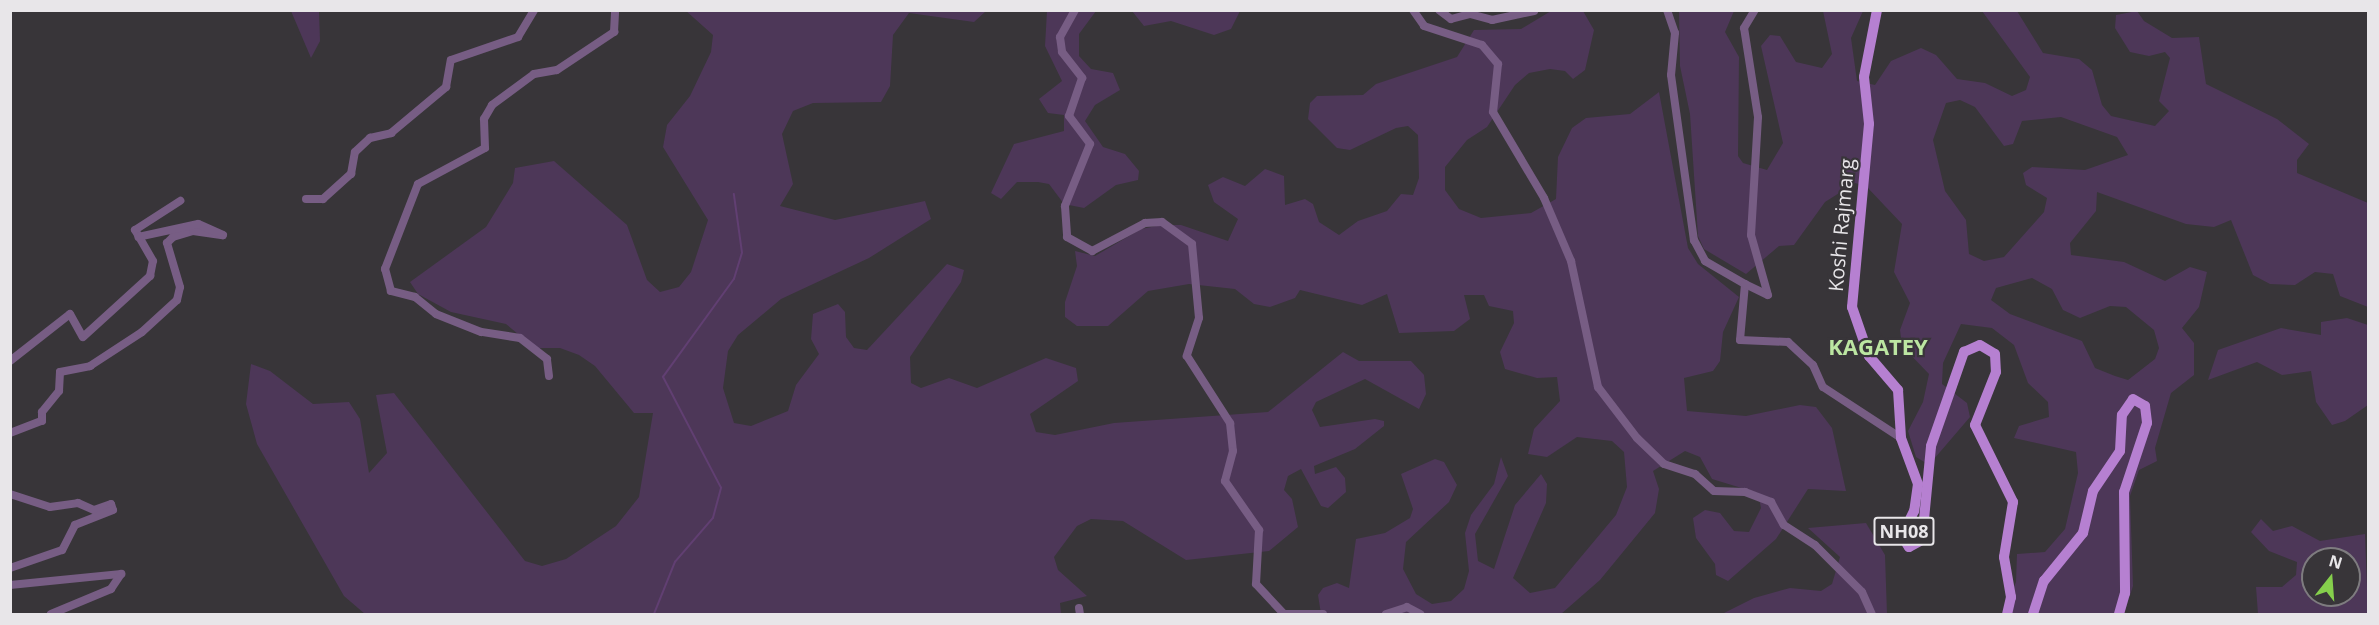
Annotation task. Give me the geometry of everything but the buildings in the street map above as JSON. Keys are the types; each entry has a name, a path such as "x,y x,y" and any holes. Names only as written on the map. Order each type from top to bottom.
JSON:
{"main road":[{"name":"Koshi Rajmarg","path":"1876,10 1864,77 1869,124 1852,307 1869,356 1898,390 1901,438 1917,484 1914,511 1902,536 1905,544 1914,547 1924,528 1931,446 1958,366 1970,346 1992,351 1996,372 1975,425 2013,502 2004,557 2011,597 2007,615"},
{"path":"2033,615 2044,581 2083,533 2096,484 2118,456 2122,415 2129,400 2139,400 2147,423 2124,492 2125,593 2119,615"}],"street":[{"path":"306,200 323,199 351,174 355,152 370,138 391,133 446,87 450,60 518,37 534,10"},
{"path":"549,376 547,359 519,338 481,333 436,314 415,297 391,291 385,269 418,184 486,148 484,119 492,105 534,74 557,70 614,32 615,10"},
{"path":"1075,10 1060,37 1062,52 1082,78 1069,116 1090,144 1065,206 1067,237 1092,251 1145,223 1162,222 1192,244 1198,318 1187,356 1230,423 1233,451 1225,481 1259,530 1256,584 1284,614 1323,615"},
{"path":"1413,10 1424,26 1482,45 1498,64 1493,112 1544,198 1571,261 1598,387 1637,438 1664,464 1695,474 1714,490 1745,492 1771,502 1784,525 1815,545 1862,592 1872,615"},
{"path":"1439,10 1451,19 1470,14 1492,20 1532,10"},
{"path":"1667,10 1675,33 1671,75 1694,240 1706,261 1768,295 1751,235 1758,117 1744,28 1755,10"},
{"path":"10,361 70,314 83,337 150,276 153,261 135,230 141,224 163,216 180,201"},
{"path":"10,433 42,421 42,412 59,391 60,372 90,366 142,332 177,300 180,287 166,243 173,237 193,231 223,235 198,224 138,237"},
{"path":"1746,284 1740,340 1788,342 1813,365 1823,387 1901,438"},
{"path":"10,494 50,507 78,503 94,510 111,504 113,510 75,525 62,550 10,568"},
{"path":"10,585 121,574 111,589 51,615"},
{"path":"1386,615 1407,607 1420,615"}],"shaded area":[{"path":"685,10 986,11 974,22 909,13 893,35 890,86 881,102 813,103 793,111 782,134 793,184 780,206 835,220 925,201 931,219 869,258 781,299 738,335 728,351 723,388 734,423 751,426 788,411 796,385 819,354 811,339 813,314 838,304 845,312 846,337 854,348 867,350 947,264 964,270 961,282 910,357 911,383 921,388 949,378 977,388 1046,358 1076,368 1078,381 1030,414 1036,432 1055,435 1114,423 1268,412 1343,352 1359,361 1411,361 1424,375 1426,394 1419,409 1365,379 1316,402 1312,410 1320,427 1375,419 1384,421 1384,426 1355,449 1314,466 1315,474 1336,467 1345,478 1346,492 1328,508 1321,506 1301,469 1288,476 1284,490 1292,499 1298,527 1269,551 1186,560 1123,521 1091,519 1077,526 1054,557 1058,570 1087,596 1060,603 1061,614 365,614 344,596 257,444 246,404 251,364 270,371 313,404 349,402 360,419 369,473 387,453 376,395 394,393 525,561 542,566 566,559 616,526 639,497 653,413 634,413 595,366 579,355 560,348 535,348 506,324 451,312 418,294 410,282 486,227 513,183 515,168 554,161 627,225 647,280 660,292 679,287 691,272 708,220 663,147 667,125 690,96 711,52 713,35"},
{"path":"291,11 319,11 320,41 311,58"},
{"path":"1047,11 1096,11 1079,34 1079,56 1091,69 1113,73 1120,90 1095,105 1085,121 1103,147 1125,154 1139,171 1138,180 1116,185 1084,208 1064,204 1049,184 1038,182 1017,182 1001,199 991,193 1014,144 1064,131 1064,115 1048,113 1039,99 1062,81 1045,46"},
{"path":"1132,11 1240,11 1231,29 1214,35 1171,21 1144,26"},
{"path":"1551,11 1583,11 1594,30 1585,70 1573,79 1565,71 1550,69 1529,73 1515,85 1487,127 1467,140 1445,167 1445,190 1459,209 1481,218 1531,213 1556,199 1558,157 1572,128 1586,118 1630,114 1659,92 1688,248 1698,264 1739,297 1723,332 1720,361 1713,371 1684,378 1687,411 1746,416 1800,405 1816,407 1832,428 1846,491 1808,489 1776,539 1728,581 1716,575 1715,564 1696,538 1693,518 1705,510 1720,513 1734,531 1749,532 1761,508 1758,493 1712,479 1700,457 1685,451 1653,471 1659,489 1655,513 1600,580 1561,614 1321,614 1318,595 1323,588 1337,583 1349,588 1356,539 1385,533 1410,518 1413,509 1401,474 1435,459 1444,462 1457,485 1449,502 1406,542 1403,569 1416,594 1432,604 1451,601 1464,589 1469,571 1465,533 1471,515 1494,484 1501,457 1508,476 1475,534 1478,561 1494,569 1515,505 1541,474 1547,484 1546,503 1513,578 1530,593 1555,588 1616,515 1627,487 1624,452 1612,441 1577,437 1547,457 1528,454 1534,429 1560,401 1557,377 1537,378 1505,369 1500,352 1514,323 1513,311 1489,306 1484,295 1464,295 1470,319 1454,331 1399,333 1387,294 1362,305 1300,290 1295,298 1270,307 1254,304 1235,289 1189,284 1148,291 1108,326 1077,326 1065,317 1065,302 1077,266 1075,251 1095,256 1141,229 1162,225 1181,225 1228,241 1238,219 1214,202 1208,185 1223,177 1245,186 1265,169 1284,176 1285,205 1305,199 1313,204 1319,222 1339,235 1358,221 1387,211 1401,194 1413,195 1419,178 1418,135 1408,126 1396,128 1350,150 1337,148 1308,119 1310,103 1317,96 1363,95 1376,84 1457,57 1474,30 1521,29"},
{"path":"1679,11 1734,11 1725,32 1739,57 1738,156 1743,163 1767,170 1783,143 1761,46 1770,35 1780,36 1796,62 1822,68 1832,54 1823,11 1863,11 1851,38 1857,81 1875,85 1891,61 1921,48 1936,55 1957,79 1985,83 2012,96 2026,90 2030,77 1982,11 2017,11 2043,53 2079,59 2092,70 2102,105 2111,116 2155,126 2169,111 2159,101 2170,58 2165,52 2149,56 2130,52 2115,28 2116,15 2137,11 2144,21 2172,38 2199,37 2206,84 2277,119 2309,144 2297,160 2297,173 2368,203 2368,307 2340,296 2333,274 2315,272 2295,285 2270,284 2253,275 2231,220 2214,227 2186,224 2097,192 2096,211 2070,243 2071,255 2124,262 2165,281 2190,267 2207,272 2199,307 2182,328 2194,343 2194,375 2171,393 2155,448 2157,461 2139,470 2130,496 2133,586 2124,614 2002,614 2016,582 2017,554 2045,552 2065,529 2078,473 2076,452 2014,438 2019,426 2049,417 2048,402 2028,383 2014,345 1992,328 1961,324 1943,363 1942,384 1967,403 1970,417 1934,459 1926,463 1916,457 1908,431 1923,402 1929,374 1902,346 1900,330 1910,303 1894,272 1902,224 1866,186 1855,183 1825,202 1794,245 1779,246 1746,274 1704,249 1698,236 1690,114 1680,66","holes":["1960,100 1975,107 2004,146 2013,144 2022,121 2061,117 2117,137 2128,155 2085,170 2032,167 2023,173 2026,185 2047,198 2044,212 2004,257 1984,261 1969,254 1966,220 1945,191 1933,140 1946,103","2032,278 2052,289 2063,310 2080,318 2110,306 2126,307 2154,330 2159,348 2155,359 2128,380 2115,376 2095,368 2082,341 2010,314 1991,300 1996,288"]},
{"path":"2347,318 2368,325 2368,405 2345,421 2332,425 2316,402 2311,371 2282,375 2257,362 2208,380 2218,350 2281,328 2321,335 2321,322"},
{"path":"2261,519 2273,531 2292,526 2320,541 2365,534 2368,614 2258,614 2256,587 2282,587 2296,575 2297,562 2269,551 2251,532"},
{"path":"1866,523 1885,555 1887,614 1722,614 1754,598 1790,588 1821,591 1832,584 1840,557 1808,528"}],"waterway":[{"path":"654,614 675,562 713,518 721,488 663,377 734,279 742,253 734,195"}],"district":[{"name":"KAGATEY","path":"1878,347"}]}
